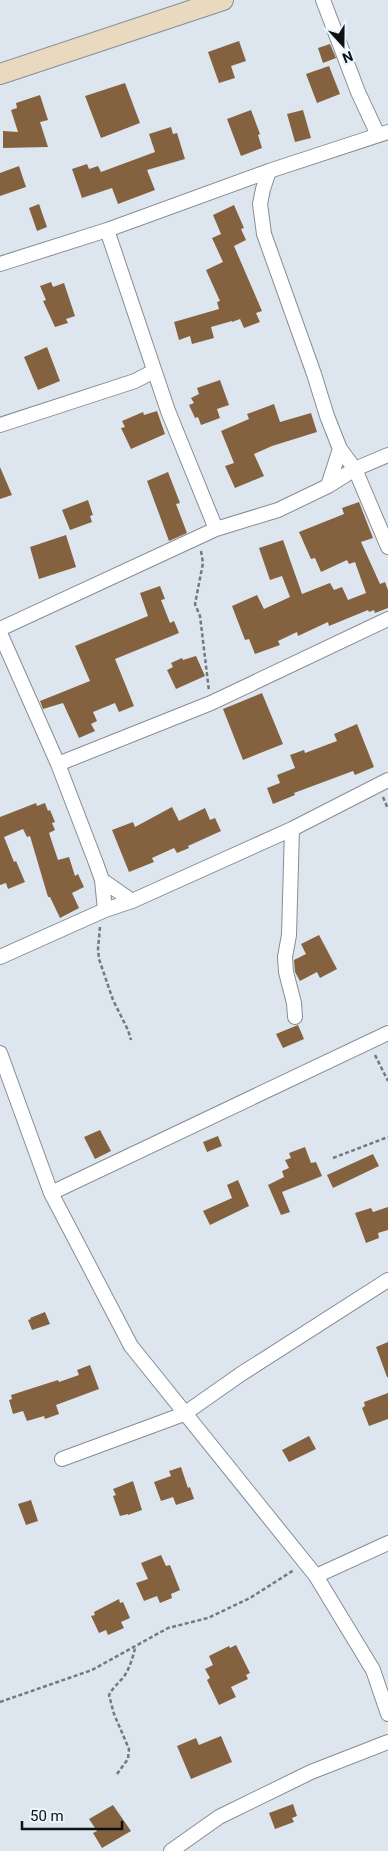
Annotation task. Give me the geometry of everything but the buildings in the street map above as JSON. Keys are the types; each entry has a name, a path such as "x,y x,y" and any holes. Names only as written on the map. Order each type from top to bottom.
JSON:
{"main road":[{"path":"0,74 223,0"}],"street":[{"path":"0,264 106,230 269,171 383,133 358,92 323,0"},
{"path":"269,171 260,204 264,234 340,449 355,469 388,548"},
{"path":"106,230 168,411 216,529"},
{"path":"0,425 134,380 154,371"},
{"path":"328,486 340,449"},
{"path":"0,629 216,529 278,510 328,486 355,469 388,455"},
{"path":"58,764 211,703 388,619"},
{"path":"0,633 58,764 102,880 102,911"},
{"path":"0,957 102,911 132,901 292,829 388,780"},
{"path":"292,829 289,935 285,957 295,1017"},
{"path":"102,880 132,901"},
{"path":"51,1193 388,1033"},
{"path":"0,1053 51,1193 131,1346 316,1576 373,1670 388,1714"},
{"path":"62,1459 184,1414 241,1374 388,1280"},
{"path":"316,1576 388,1543"},
{"path":"171,1851 219,1817 311,1772 388,1742"}],"path":[{"path":"199,537 203,563 195,604 200,616 211,703"},
{"path":"102,911 101,933 98,942 99,959 113,1000 131,1040"},
{"path":"368,1042 388,1081"},
{"path":"333,1158 388,1137"},
{"path":"0,1702 92,1670 168,1628 208,1618 250,1598 306,1562"},
{"path":"117,1774 128,1759 129,1749 114,1714 109,1695 124,1675 136,1646"}]}
